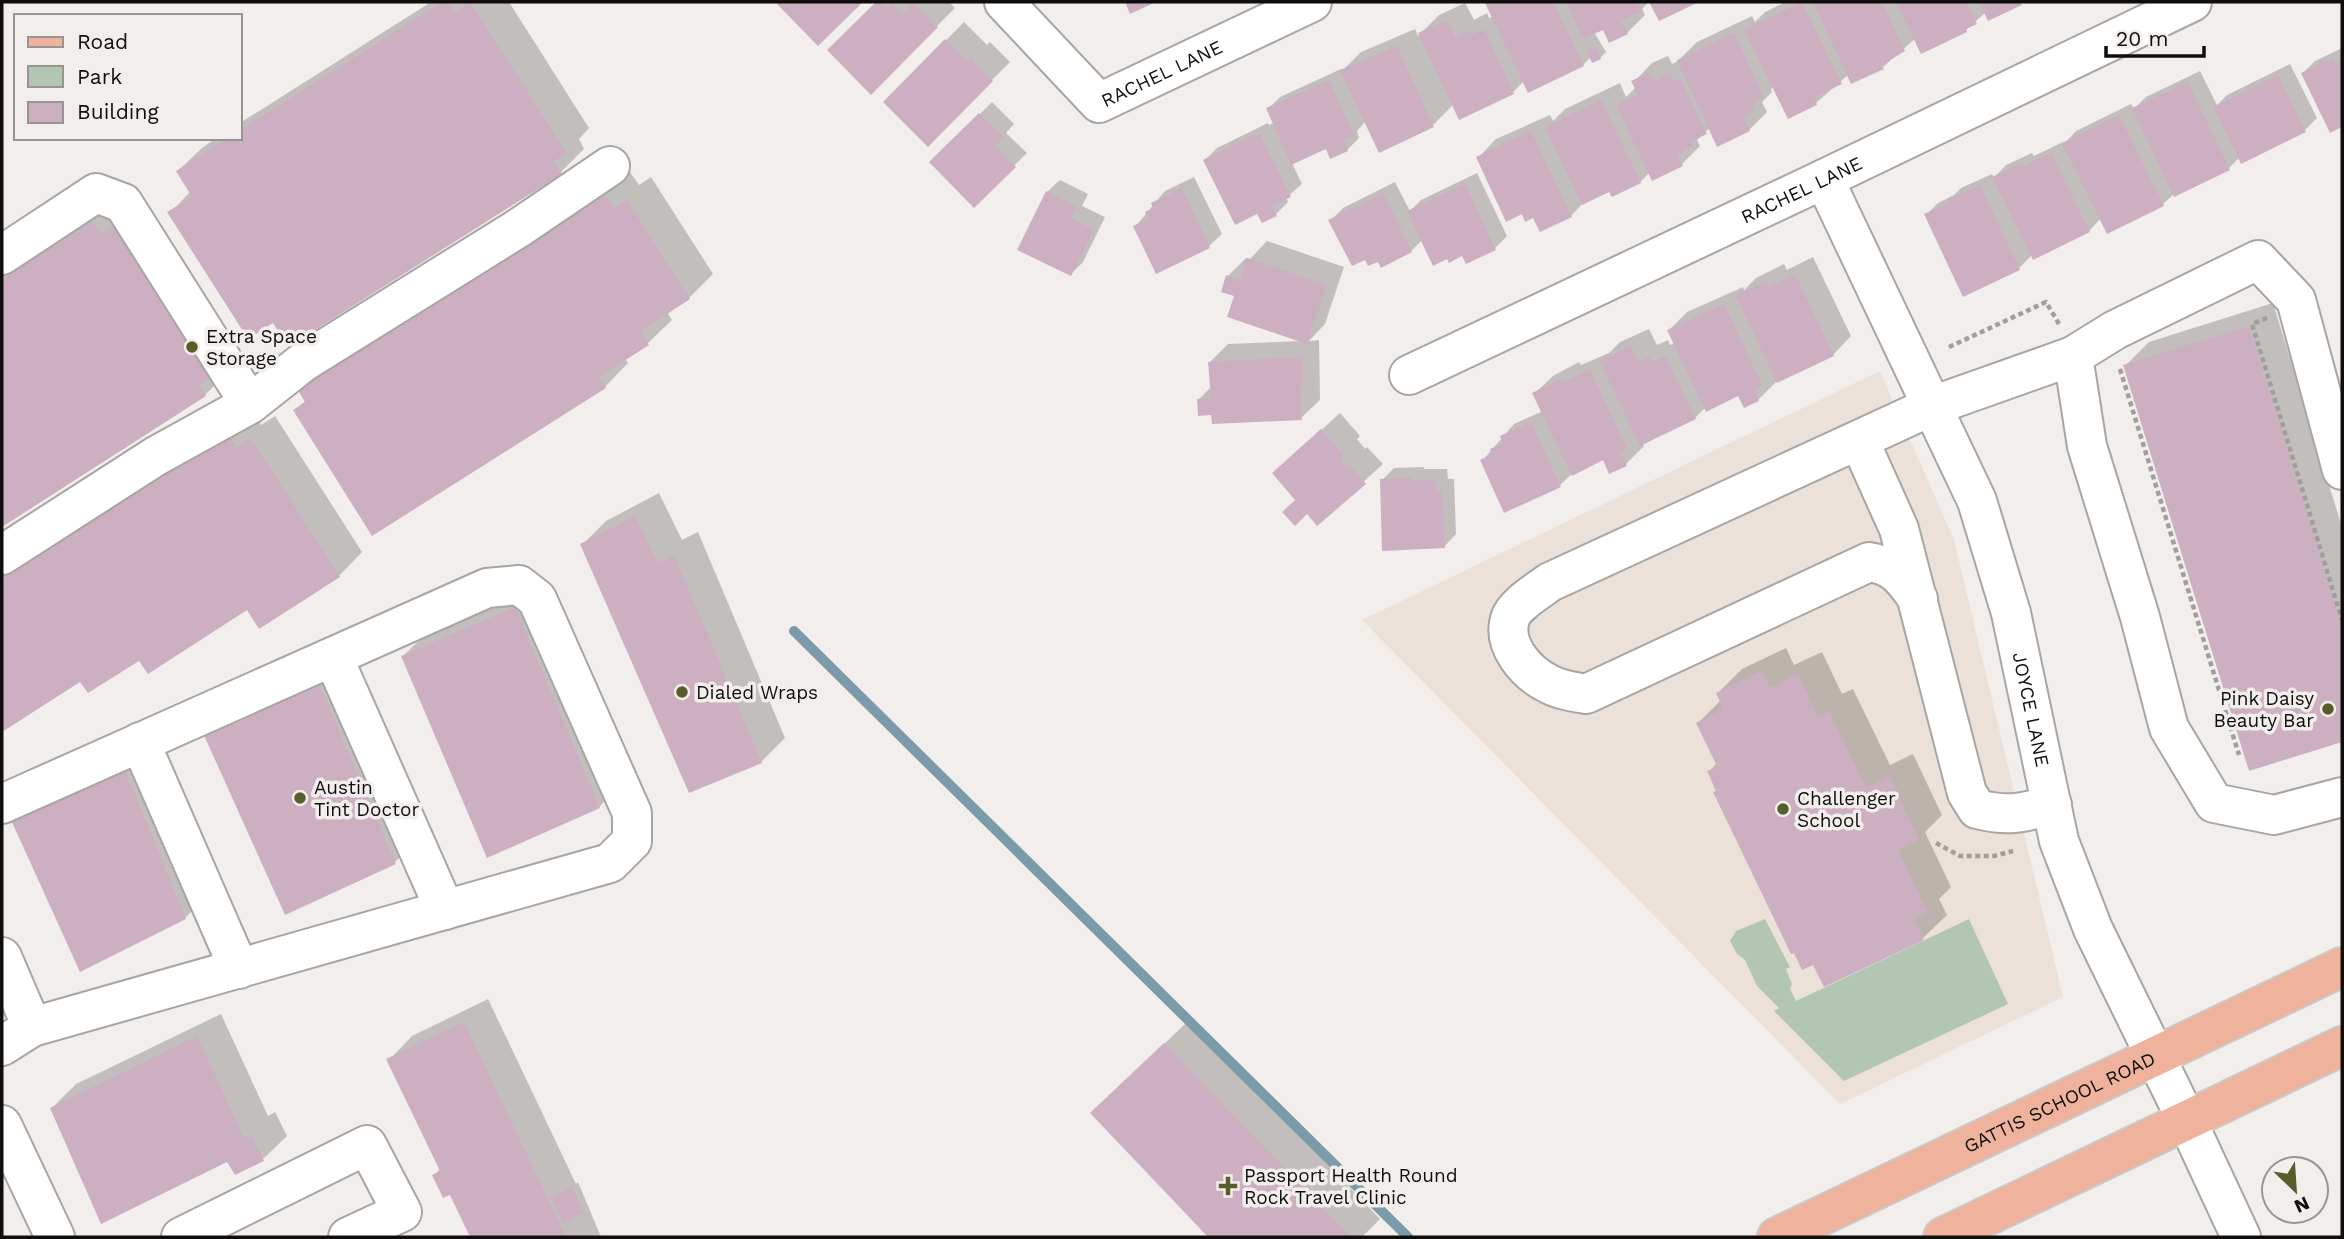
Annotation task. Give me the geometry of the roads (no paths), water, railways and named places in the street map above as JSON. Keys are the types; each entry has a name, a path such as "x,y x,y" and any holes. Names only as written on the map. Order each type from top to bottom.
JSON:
{"main road":[{"name":"GATTIS SCHOOL ROAD","path":"1777,1237 2342,967"},
{"path":"1943,1237 2342,1046"}],"street":[{"name":"RACHEL LANE","path":"1004,2 1099,103 1312,2"},
{"name":"RACHEL LANE","path":"1409,376 2192,2"},
{"path":"2,555 156,456 250,404 302,363 517,229 610,166"},
{"name":"JOYCE LANE","path":"1825,179 1977,501 2011,613 2059,841 2092,929 2241,1237"},
{"path":"2,255 96,193 123,203 250,404"},
{"path":"1918,599 1903,579 1885,564 1869,562 1586,694 1548,684 1523,664 1507,639 1510,616 1550,582 2067,342 2115,330 2258,260 2296,300 2342,470"},
{"path":"2067,342 2087,446 2140,617 2169,728 2175,739 2214,803 2274,815 2342,797"},
{"path":"1859,440 1899,529 1967,793 1977,809 1998,814 2016,815 2052,805"},
{"path":"2,804 486,588 519,585 537,599 632,813 632,841 610,863 239,969 17,1036 2,957"},
{"path":"333,656 445,910"},
{"path":"140,742 239,969"},
{"path":"2,1125 55,1237"},
{"path":"181,1237 366,1144 408,1225 348,1237"}],"waterway":[{"path":"794,631 1408,1237"}],"place":[{"name":"Extra Space Storage","path":"192,347"},
{"name":"Dialed Wraps","path":"682,692"},
{"name":"Pink Daisy Beauty Bar","path":"2328,709"},
{"name":"Austin Tint Doctor","path":"300,798"},
{"name":"Challenger School","path":"1783,809"},
{"name":"Passport Health Round Rock Travel Clinic","path":"1228,1186"}]}
